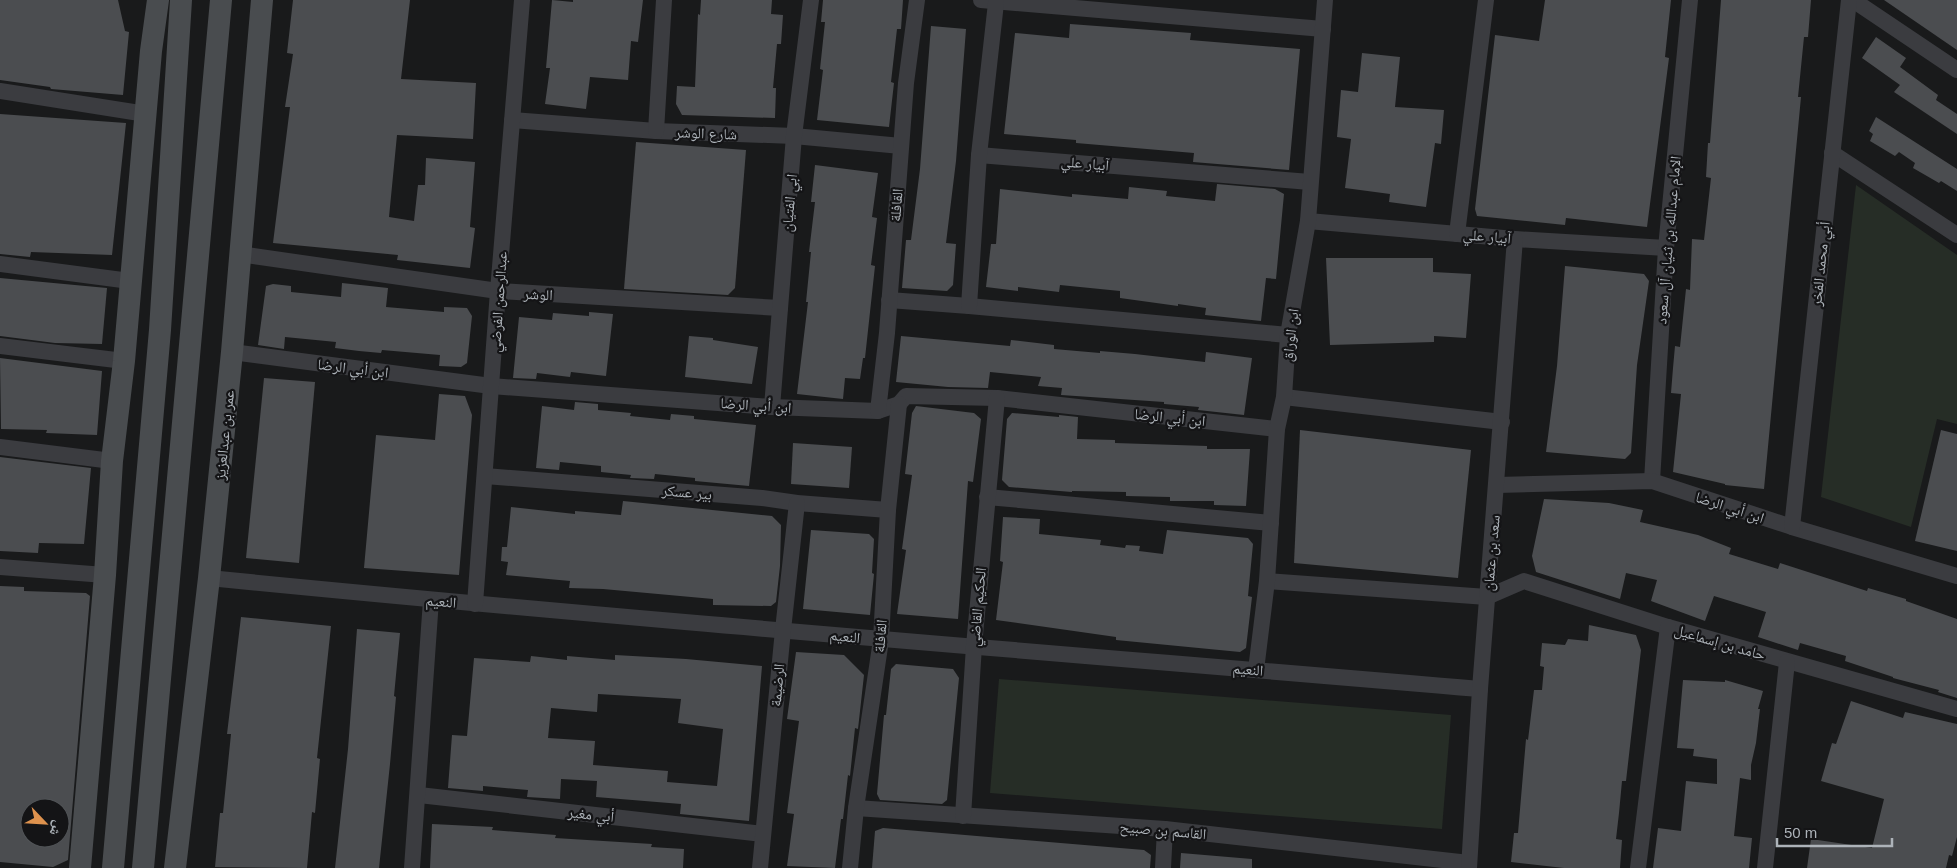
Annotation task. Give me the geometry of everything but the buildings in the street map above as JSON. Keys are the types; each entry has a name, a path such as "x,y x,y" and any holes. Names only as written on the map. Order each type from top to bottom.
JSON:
{"street":[{"path":"149,0 152,51"},
{"path":"80,868 105,575 112,460 124,361 130,281 158,0"},
{"path":"113,868 160,330 181,0"},
{"path":"143,868 221,0"},
{"name":"عمر بن عبدالعزيز","path":"175,868 210,578 232,352 262,0"},
{"name":"عبدالرحمن الفرضي","path":"476,604 498,291 522,0"},
{"path":"656,131 664,0"},
{"name":"ابي الفتيان","path":"772,407 794,136 811,0"},
{"name":"القافلة","path":"878,411 889,300 906,83 917,0"},
{"name":"ابن الوراق","path":"1256,670 1267,581 1277,429 1284,397 1288,335 1308,221 1326,0"},
{"path":"1458,234 1486,0"},
{"name":"الإمام عبدالله بن ثنيان آل سعود","path":"1652,481 1666,248 1690,0"},
{"name":"أبي محمد الفخر","path":"1792,528 1849,0"},
{"path":"1853,0 1957,70"},
{"path":"970,306 989,1 1323,29"},
{"path":"0,90 146,114"},
{"name":"شارع الوشر","path":"512,120 656,131 794,136 901,146"},
{"path":"1832,153 1957,235"},
{"name":"آبيار علي","path":"979,154 1310,182"},
{"name":"آبيار علي","path":"1308,221 1515,239 1666,248"},
{"name":"سعد بن عثمان","path":"1469,865 1480,689 1515,239"},
{"name":"الوشر","path":"239,254 498,291 780,308"},
{"path":"0,264 130,281"},
{"path":"889,300 1288,335"},
{"path":"0,346 124,361"},
{"name":"ابن أبي الرضا","path":"232,352 491,386 772,407 878,411 899,404 906,396 998,398 1277,429"},
{"path":"1284,397 1502,422"},
{"name":"الحكيم القاضي","path":"963,816 974,646 998,398"},
{"name":"القافلة","path":"850,868 856,808 881,640 888,510 899,404"},
{"path":"0,448 112,460"},
{"name":"بير عسكر","path":"485,476 752,497 798,503 888,510"},
{"name":"ابن أبي الرضا","path":"1497,485 1652,481 1792,528 1957,576"},
{"path":"987,497 1271,522"},
{"name":"الرضيمة","path":"760,868 782,630 798,503"},
{"path":"0,567 105,575"},
{"name":"النعيم","path":"210,578 431,600 881,640 974,646 1480,689"},
{"path":"1267,581 1487,597"},
{"name":"حامد بن إسماعيل","path":"1487,597 1524,581 1668,627 1957,709"},
{"path":"412,868 419,795 431,600"},
{"path":"1638,868 1668,627"},
{"path":"1765,868 1787,662"},
{"name":"أبي مغير","path":"419,795 763,834"},
{"name":"القاسم بن صبيح","path":"856,808 1165,828 1469,865"},
{"path":"1163,868 1165,828"}],"shaded area":[{"path":"1856,185 1957,255 1957,424 1937,419 1911,527 1821,497"},
{"path":"999,679 1451,715 1442,829 990,793"}]}
